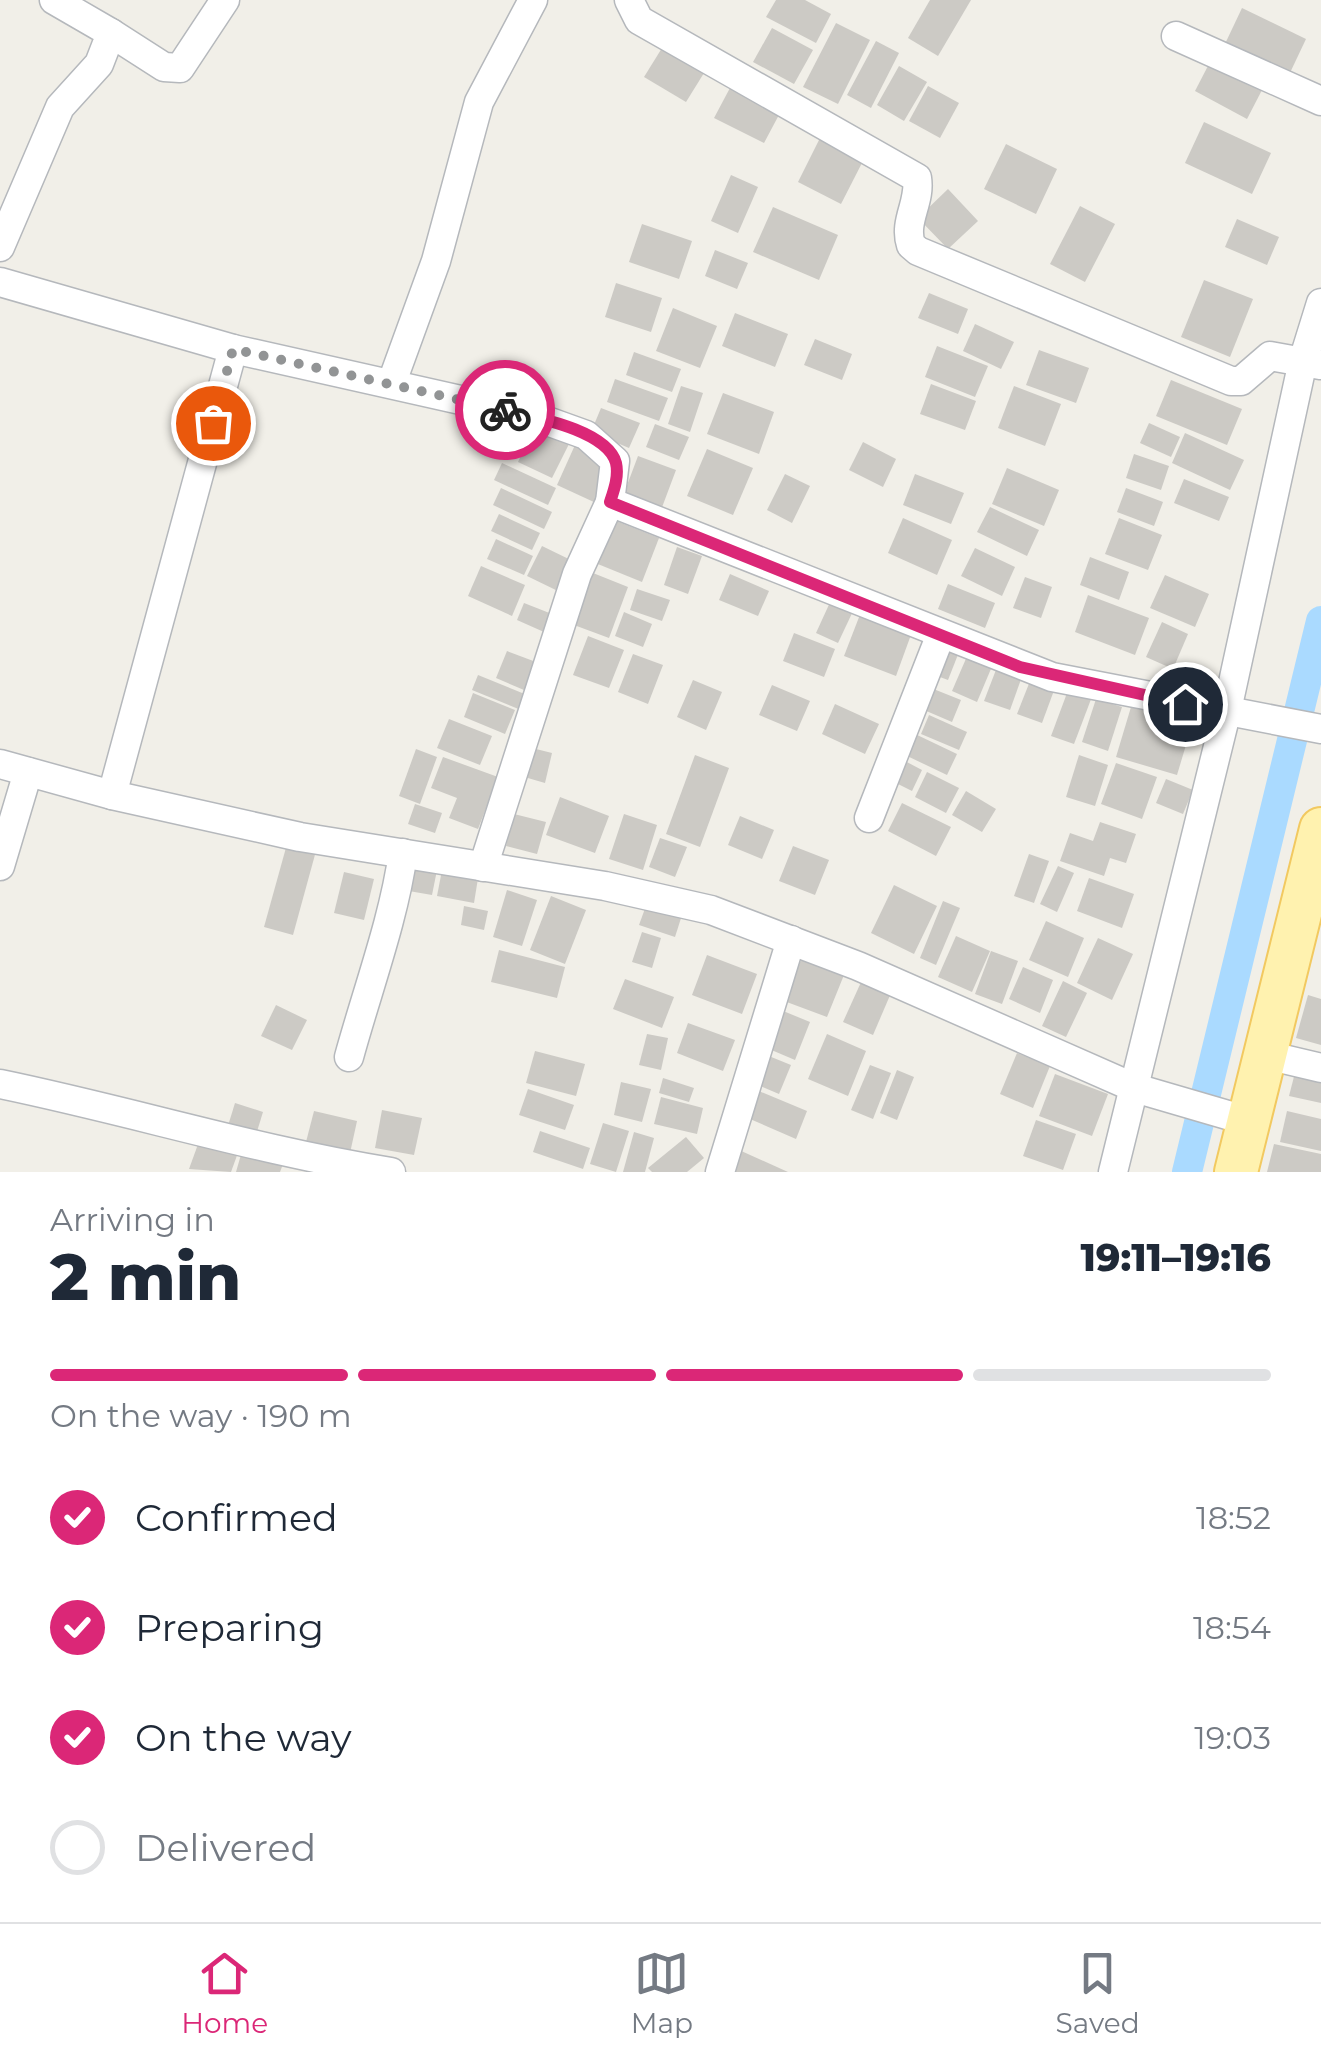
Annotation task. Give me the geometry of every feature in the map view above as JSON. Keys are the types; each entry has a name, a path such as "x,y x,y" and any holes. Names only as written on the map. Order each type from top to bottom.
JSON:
{"main road":[{"path":"1236,1172 1234,1116 1266,1054 1321,829"}],"street":[{"path":"54,0 164,67 180,68 224,0"},
{"path":"392,382 436,260 479,102 533,0"},
{"path":"629,0 640,20 917,178 908,235 918,251 1231,381 1241,381 1270,356 1312,364"},
{"path":"0,248 60,107 99,64 111,33"},
{"path":"1176,36 1321,100"},
{"path":"0,282 233,349 536,417 586,434 615,461 610,502 576,574 484,867"},
{"path":"1113,1172 1142,1090 1236,712 1312,364 1321,303"},
{"path":"112,796 233,349"},
{"path":"610,502 1052,677 1317,728"},
{"path":"869,818 942,634"},
{"path":"0,764 112,796 300,837 656,896 791,940 1142,1090 1234,1116"},
{"path":"0,866 28,772"},
{"path":"349,1057 386,919 397,898 403,853"},
{"path":"720,1172 791,940"},
{"path":"1266,1054 1321,1068"},
{"path":"0,1084 138,1113 291,1156 391,1172"}],"building":[{"path":"776,0 805,0 831,14 816,43 766,17"},
{"path":"930,0 971,0 938,56 908,38"},
{"path":"1242,8 1306,39 1288,77 1224,46"},
{"path":"836,23 870,40 838,104 803,87"},
{"path":"772,28 813,50 794,84 753,62"},
{"path":"876,41 899,53 871,108 847,95"},
{"path":"662,48 704,73 686,102 644,77"},
{"path":"1210,62 1262,90 1247,119 1195,91"},
{"path":"899,66 927,82 904,121 877,105"},
{"path":"731,86 781,111 764,143 714,118"},
{"path":"928,86 959,103 940,138 909,121"},
{"path":"1204,122 1271,153 1252,194 1185,163"},
{"path":"820,138 864,159 841,204 798,182"},
{"path":"1006,144 1057,169 1036,214 984,189"},
{"path":"731,175 758,187 738,233 711,221"},
{"path":"948,189 978,221 948,249 918,218"},
{"path":"1080,206 1115,224 1085,282 1050,264"},
{"path":"773,207 838,235 819,280 753,252"},
{"path":"1237,219 1279,237 1267,265 1225,247"},
{"path":"642,224 692,241 679,279 629,262"},
{"path":"715,250 748,263 737,289 705,276"},
{"path":"1204,280 1253,299 1230,357 1181,337"},
{"path":"616,283 662,298 651,332 605,317"},
{"path":"929,293 968,309 958,334 918,318"},
{"path":"673,308 717,326 700,368 656,351"},
{"path":"735,313 788,334 775,367 722,346"},
{"path":"975,324 1014,342 1001,369 963,351"},
{"path":"815,339 852,354 842,380 804,365"},
{"path":"937,346 988,366 975,397 925,377"},
{"path":"1039,350 1089,368 1076,403 1026,385"},
{"path":"634,352 681,369 672,392 626,375"},
{"path":"615,379 668,398 659,421 607,402"},
{"path":"1171,380 1242,409 1227,445 1156,416"},
{"path":"931,384 976,401 965,430 920,414"},
{"path":"681,386 703,393 690,432 668,424"},
{"path":"1014,386 1061,404 1045,446 998,428"},
{"path":"723,393 774,412 759,454 707,434"},
{"path":"601,408 640,423 629,448 591,432"},
{"path":"538,419 573,436 552,478 518,462"},
{"path":"1149,423 1180,437 1171,457 1140,443"},
{"path":"655,424 689,437 679,460 646,447"},
{"path":"1185,433 1244,460 1230,490 1172,463"},
{"path":"863,442 896,459 883,487 849,470"},
{"path":"575,445 614,464 596,503 557,485"},
{"path":"707,449 753,468 733,515 687,496"},
{"path":"1134,454 1169,466 1161,490 1126,478"},
{"path":"638,456 676,470 661,510 623,496"},
{"path":"502,463 556,488 548,505 494,480"},
{"path":"1007,468 1059,490 1044,526 992,504"},
{"path":"785,474 810,486 792,523 767,510"},
{"path":"915,474 964,493 951,524 903,505"},
{"path":"1184,479 1229,497 1219,521 1174,503"},
{"path":"501,488 552,512 544,529 493,505"},
{"path":"1126,488 1163,502 1154,526 1117,512"},
{"path":"990,507 1039,530 1027,556 977,532"},
{"path":"499,514 540,533 532,550 491,531"},
{"path":"606,517 659,538 642,582 588,560"},
{"path":"903,518 952,540 937,575 888,553"},
{"path":"1119,518 1162,535 1148,570 1105,554"},
{"path":"496,539 533,556 524,575 487,559"},
{"path":"542,546 579,564 564,594 527,576"},
{"path":"677,547 702,556 688,594 664,585"},
{"path":"975,548 1015,567 1002,596 961,576"},
{"path":"1090,557 1129,572 1119,600 1080,585"},
{"path":"481,566 525,585 512,616 468,596"},
{"path":"593,573 628,587 609,638 574,625"},
{"path":"730,574 769,591 758,616 719,600"},
{"path":"1165,575 1209,594 1195,627 1150,608"},
{"path":"1025,577 1052,587 1041,618 1013,608"},
{"path":"948,584 995,603 985,628 938,609"},
{"path":"637,589 670,600 662,621 630,610"},
{"path":"1088,595 1149,618 1135,655 1075,632"},
{"path":"832,598 854,609 838,643 816,633"},
{"path":"524,603 552,614 544,632 517,620"},
{"path":"624,612 652,624 643,647 615,636"},
{"path":"861,612 912,632 896,676 844,656"},
{"path":"1162,622 1188,634 1173,669 1146,657"},
{"path":"794,633 835,649 824,677 783,661"},
{"path":"588,636 624,650 609,688 573,675"},
{"path":"941,644 959,652 948,680 929,673"},
{"path":"507,651 536,662 524,690 496,678"},
{"path":"633,654 663,665 648,704 618,692"},
{"path":"968,654 993,664 977,702 952,691"},
{"path":"999,662 1024,671 1010,710 984,701"},
{"path":"478,675 527,695 521,710 472,690"},
{"path":"1032,676 1056,685 1042,723 1017,714"},
{"path":"693,680 722,692 706,730 677,717"},
{"path":"772,685 810,701 797,731 759,715"},
{"path":"1070,685 1093,694 1074,744 1051,736"},
{"path":"926,686 961,700 952,722 917,707"},
{"path":"473,693 515,710 505,734 464,717"},
{"path":"1134,697 1195,715 1177,775 1116,757"},
{"path":"1096,699 1122,707 1108,751 1082,742"},
{"path":"835,704 879,724 865,754 822,734"},
{"path":"929,715 967,732 959,750 921,734"},
{"path":"449,719 492,736 480,765 437,748"},
{"path":"913,733 957,754 947,775 903,754"},
{"path":"528,747 552,753 545,783 521,776"},
{"path":"416,749 437,757 420,804 399,796"},
{"path":"695,755 729,768 700,847 666,834"},
{"path":"1079,755 1108,765 1095,806 1066,797"},
{"path":"443,757 498,777 478,829 449,818 457,798 431,788"},
{"path":"903,760 922,770 912,791 892,781"},
{"path":"1116,763 1157,777 1142,819 1101,804"},
{"path":"927,772 959,788 946,813 915,797"},
{"path":"1166,779 1193,790 1183,814 1156,803"},
{"path":"966,791 996,809 982,832 952,815"},
{"path":"560,797 609,816 595,853 546,835"},
{"path":"902,803 951,827 936,856 888,831"},
{"path":"415,804 442,813 435,833 408,824"},
{"path":"514,814 546,822 537,854 506,846"},
{"path":"624,814 657,825 643,870 609,859"},
{"path":"740,816 774,830 762,859 728,845"},
{"path":"1100,822 1136,834 1126,863 1110,858 1104,876 1060,861 1070,833 1093,841"},
{"path":"660,838 687,847 675,877 649,867"},
{"path":"287,844 316,851 293,935 264,927"},
{"path":"793,846 829,860 815,895 779,881"},
{"path":"1029,854 1049,861 1034,903 1014,896"},
{"path":"407,865 437,870 432,895 403,890"},
{"path":"443,865 479,872 474,903 437,896"},
{"path":"1058,866 1074,873 1057,912 1040,904"},
{"path":"344,872 374,879 364,920 334,913"},
{"path":"1089,878 1134,894 1122,928 1077,911"},
{"path":"894,885 937,906 914,954 871,933"},
{"path":"507,890 537,900 522,946 493,937"},
{"path":"551,896 586,910 565,964 530,950"},
{"path":"943,901 960,908 936,965 920,958"},
{"path":"647,903 682,915 675,937 639,925"},
{"path":"464,906 488,911 484,930 461,925"},
{"path":"1046,921 1084,938 1068,977 1029,960"},
{"path":"642,932 661,938 652,968 632,962"},
{"path":"956,936 990,951 972,992 938,977"},
{"path":"1098,938 1133,954 1112,1000 1077,983"},
{"path":"499,950 565,967 557,998 491,982"},
{"path":"991,951 1018,961 1002,1004 975,994"},
{"path":"804,953 846,970 827,1017 784,1001"},
{"path":"707,955 757,974 742,1014 692,995"},
{"path":"1023,967 1053,980 1040,1013 1009,999"},
{"path":"625,979 674,997 662,1028 613,1009"},
{"path":"862,980 891,993 873,1035 843,1022"},
{"path":"1063,981 1087,993 1066,1037 1042,1026"},
{"path":"1308,995 1321,999 1321,1045 1296,1038"},
{"path":"276,1005 307,1020 292,1050 261,1036"},
{"path":"771,1006 810,1022 795,1060 755,1043"},
{"path":"688,1023 735,1040 723,1071 677,1053"},
{"path":"647,1034 668,1038 661,1070 639,1065"},
{"path":"827,1034 866,1051 848,1096 808,1079"},
{"path":"754,1050 791,1065 779,1094 742,1078"},
{"path":"535,1051 585,1064 576,1096 526,1083"},
{"path":"1017,1053 1050,1066 1033,1108 1000,1094"},
{"path":"870,1065 891,1073 873,1119 851,1110"},
{"path":"1297,1065 1321,1070 1321,1103 1289,1096"},
{"path":"897,1070 914,1077 897,1120 880,1113"},
{"path":"1055,1074 1108,1094 1092,1136 1039,1116"},
{"path":"663,1078 694,1088 689,1102 659,1093"},
{"path":"621,1082 651,1089 642,1122 614,1115"},
{"path":"528,1089 574,1105 565,1130 519,1115"},
{"path":"754,1089 807,1111 796,1139 743,1116"},
{"path":"661,1097 703,1108 697,1134 654,1124"},
{"path":"235,1103 263,1112 255,1138 227,1129"},
{"path":"382,1110 422,1118 414,1155 375,1148"},
{"path":"314,1111 357,1121 350,1153 306,1142"},
{"path":"1287,1111 1321,1119 1321,1151 1280,1142"},
{"path":"1036,1120 1076,1134 1063,1170 1023,1156"},
{"path":"603,1123 629,1131 616,1172 590,1164"},
{"path":"540,1131 590,1148 583,1169 533,1152"},
{"path":"634,1132 654,1138 645,1172 623,1172"},
{"path":"201,1136 239,1150 231,1172 189,1169"},
{"path":"686,1137 704,1158 687,1172 652,1172 648,1168"},
{"path":"1274,1144 1321,1154 1321,1172 1267,1172"},
{"path":"728,1145 788,1172 717,1172"},
{"path":"242,1151 283,1164 280,1172 236,1172"}],"waterway":[{"path":"1187,1172 1321,621"}],"way so far":[{"path":"213,423 233,349 505,410"}],"route":[{"path":"505,410 586,434 612,454 616,472 610,502 1020,667 1094,687 1185,704"}]}
